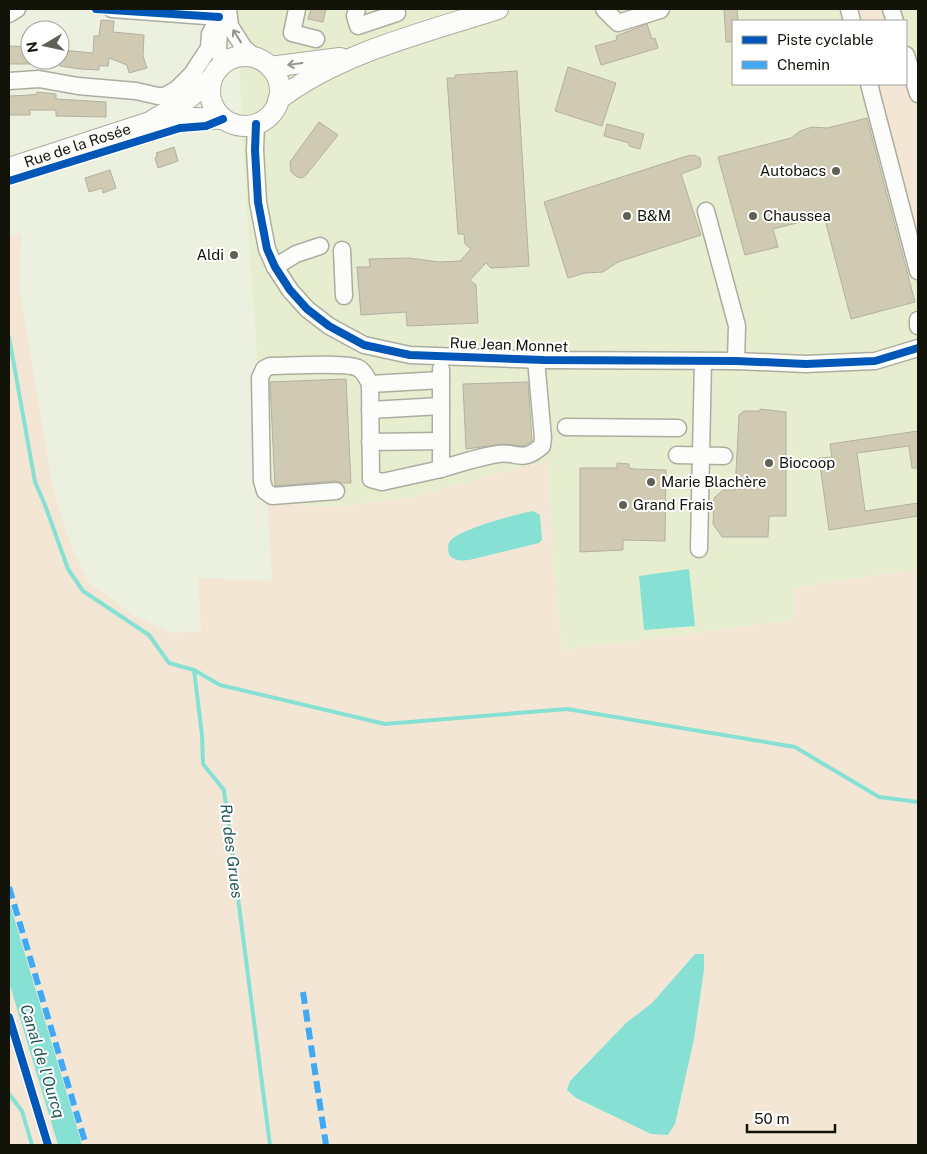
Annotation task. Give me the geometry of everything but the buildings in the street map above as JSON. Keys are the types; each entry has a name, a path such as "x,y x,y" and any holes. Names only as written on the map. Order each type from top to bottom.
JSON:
{"main road":[{"path":"354,56 263,63 238,57 218,71 210,89 211,100 215,110 223,119 233,124 244,126 256,124 270,115 278,100 300,84 354,56 498,9"},
{"path":"263,63 278,82 278,100"},
{"name":"Rue de la Rosée","path":"147,123 188,99 218,71"},
{"name":"Rue de la Rosée","path":"9,168 147,123 193,118 223,119"}],"street":[{"path":"9,14 17,9"},
{"path":"112,9 223,12"},
{"path":"297,9 292,33 316,39"},
{"path":"357,9 355,16 358,26 397,13"},
{"path":"604,9 618,22 661,9"},
{"path":"223,12 244,48 263,63"},
{"path":"218,71 218,48 223,12"},
{"path":"9,81 39,80 78,86 136,91 158,96 170,95 192,74 201,61 209,48 210,34 223,12"},
{"path":"907,57 916,76 918,94"},
{"path":"869,85 918,271"},
{"name":"Rue Jean Monnet","path":"256,124 255,150 258,202 267,249 275,267 290,290 307,309 344,336 364,345 410,356 536,360 736,361 806,364 875,361 918,348"},
{"path":"706,211 737,326 736,361"},
{"path":"275,267 296,254 320,246"},
{"path":"342,250 344,296"},
{"path":"918,320 918,326"},
{"path":"441,356 441,469"},
{"path":"336,491 272,496 265,491 262,481 260,378 264,369 270,366 345,366 358,368 366,375 370,384 371,479 382,482 501,453 522,457 534,453 542,446 543,438 536,360"},
{"path":"699,549 703,361"},
{"path":"370,384 441,380"},
{"path":"370,410 441,406"},
{"path":"566,427 678,428"},
{"path":"370,442 441,441"},
{"path":"677,456 724,456"}],"shaded area":[{"path":"237,9 918,9 918,569 794,588 795,620 562,650 552,549 548,460 409,498 334,507 267,502 243,152"},
{"path":"858,9 885,9 889,20 861,20"},
{"path":"907,77 918,113 918,235 878,85 907,85"},
{"path":"21,233 20,291 54,492 71,546 89,582 134,616 171,633 201,631 198,578 272,581 267,502 334,507 409,498 548,460 552,549 562,650 795,620 794,588 918,569 918,1145 82,1145 9,901 9,235","holes":["695,954 704,969 694,1039 675,1124 651,1134 576,1099 567,1090 570,1080 626,1023 652,1003"]},
{"path":"9,982 52,1126 58,1145 9,1145"}],"water":[{"path":"533,511 540,515 542,540 539,543 469,560 458,560 449,555 448,549 451,540 466,531 490,522"},
{"path":"689,569 695,626 644,630 639,576"},
{"name":"Canal de l'Ourcq","path":"9,901 82,1145 58,1145 9,982"},
{"path":"695,954 704,954 704,969 694,1039 675,1124 668,1135 651,1134 576,1098 567,1090 570,1081 626,1023 652,1003"}],"waterway":[{"path":"9,337 35,482 68,569 83,591 149,635 169,663 194,670 220,685 385,724 567,709 795,747 879,797 918,802"},
{"name":"Ru des Grues","path":"194,670 202,735 203,764 224,790 270,1145"},
{"path":"9,1094 22,1111 32,1145"}],"marked path":[{"path":"9,887 86,1145"},
{"path":"303,992 326,1145"}],"cycle path":[{"path":"96,9 219,17"},
{"path":"9,181 180,128 206,126 223,119"},
{"path":"256,124 255,150 258,202 267,249 275,267 290,290 307,309 329,326 364,345 410,355 544,360 736,361 806,364 875,361 918,348"},
{"path":"9,1017 48,1145"}],"place":[{"name":"Autobacs","path":"836,171"},
{"name":"B&M","path":"627,216"},
{"name":"Chaussea","path":"753,216"},
{"name":"Aldi","path":"234,255"},
{"name":"Biocoop","path":"769,463"},
{"name":"Marie Blachère","path":"651,482"},
{"name":"Grand Frais","path":"623,505"}]}
